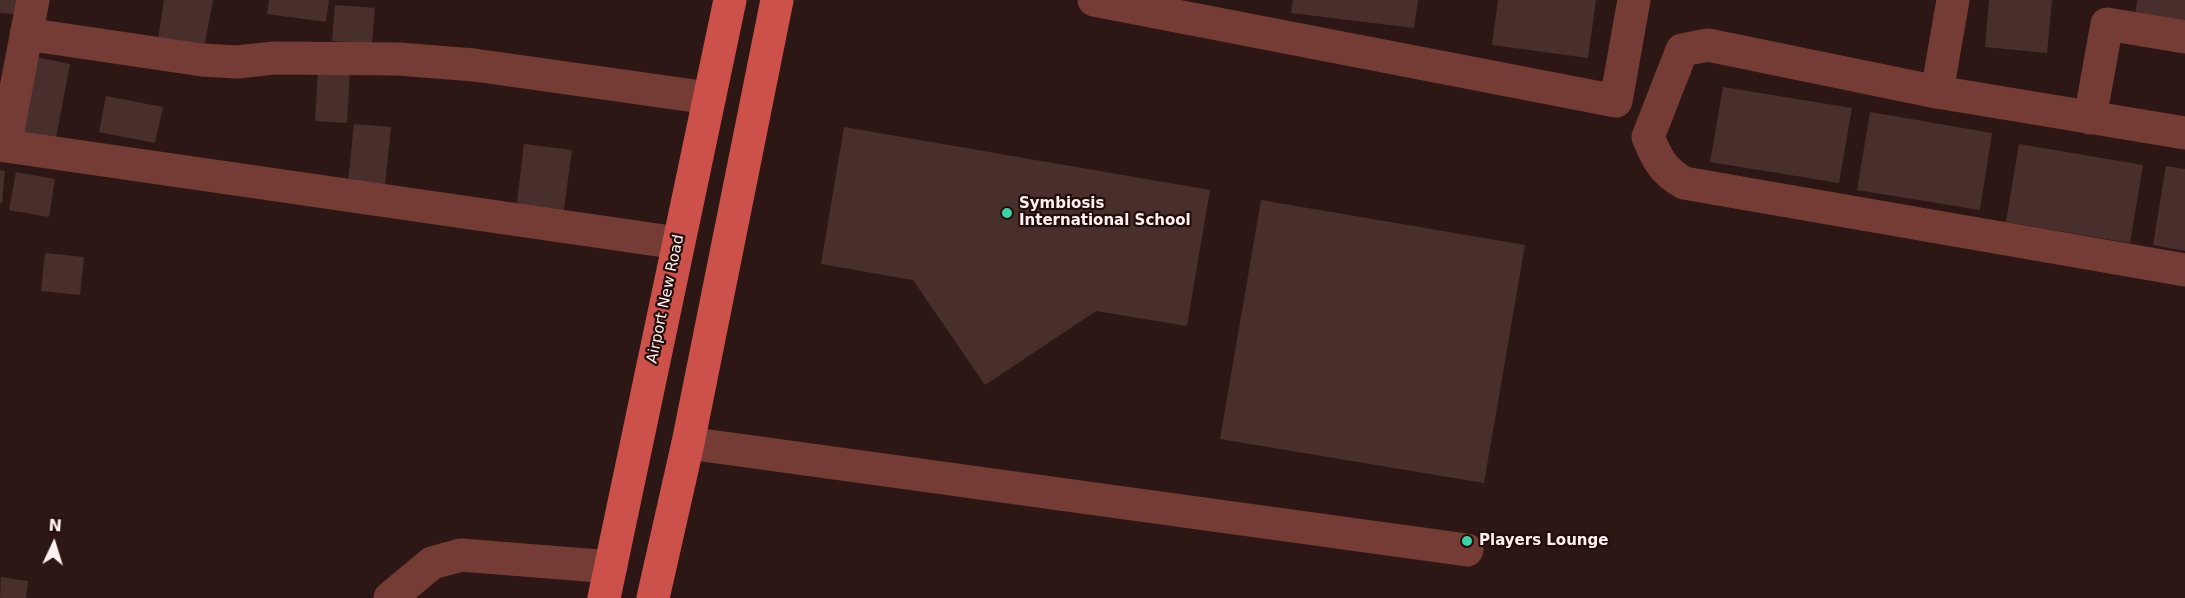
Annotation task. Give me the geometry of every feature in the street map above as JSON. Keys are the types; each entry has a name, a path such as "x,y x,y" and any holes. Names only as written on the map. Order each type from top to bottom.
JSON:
{"main road":[{"name":"Airport New Road","path":"608,583 730,0"},
{"path":"654,598 688,443 777,0"}],"street":[{"path":"33,0 2,146 678,243"},
{"path":"1094,0 1616,101 1635,124 1650,127"},
{"path":"1616,101 1634,0"},
{"path":"1937,92 1953,0"},
{"path":"2090,118 2109,12 2185,37"},
{"path":"26,34 202,60 237,62 274,58 388,59 474,65 709,98"},
{"path":"2185,133 1937,92 1708,45 1682,50 1648,137 1658,162 1668,174 1684,183 2185,270"},
{"path":"688,443 1467,550"},
{"path":"390,598 432,563 461,555 608,583"}],"building":[{"path":"0,0 27,0 26,15 0,13"},
{"path":"164,0 213,0 204,48 158,40"},
{"path":"269,0 329,0 326,22 267,14"},
{"path":"1293,0 1418,0 1414,28 1291,13"},
{"path":"1498,0 1596,0 1588,58 1492,45"},
{"path":"1989,0 2052,0 2047,53 1985,47"},
{"path":"2137,0 2185,0 2185,21 2135,16"},
{"path":"335,5 375,8 372,44 332,41"},
{"path":"37,57 70,64 55,143 21,136"},
{"path":"318,70 350,72 347,123 315,121"},
{"path":"1723,87 1852,108 1839,183 1710,162"},
{"path":"106,96 163,107 155,143 99,132"},
{"path":"1870,112 1992,133 1980,210 1857,190"},
{"path":"354,124 391,127 385,185 348,182"},
{"path":"844,127 1210,190 1187,326 1096,311 985,385 913,280 821,264"},
{"path":"524,144 572,150 563,216 516,210"},
{"path":"2019,144 2143,165 2130,243 2006,222"},
{"path":"2166,166 2185,169 2185,251 2153,245"},
{"path":"0,170 5,171 2,203 0,203"},
{"path":"16,172 55,179 49,217 9,210"},
{"path":"1261,200 1525,245 1484,483 1220,439"},
{"path":"45,253 84,257 80,295 41,291"},
{"path":"1,577 28,581 26,598 0,598"}],"place":[{"name":"Symbiosis International School","path":"1007,213"},
{"name":"Players Lounge","path":"1467,541"}]}
